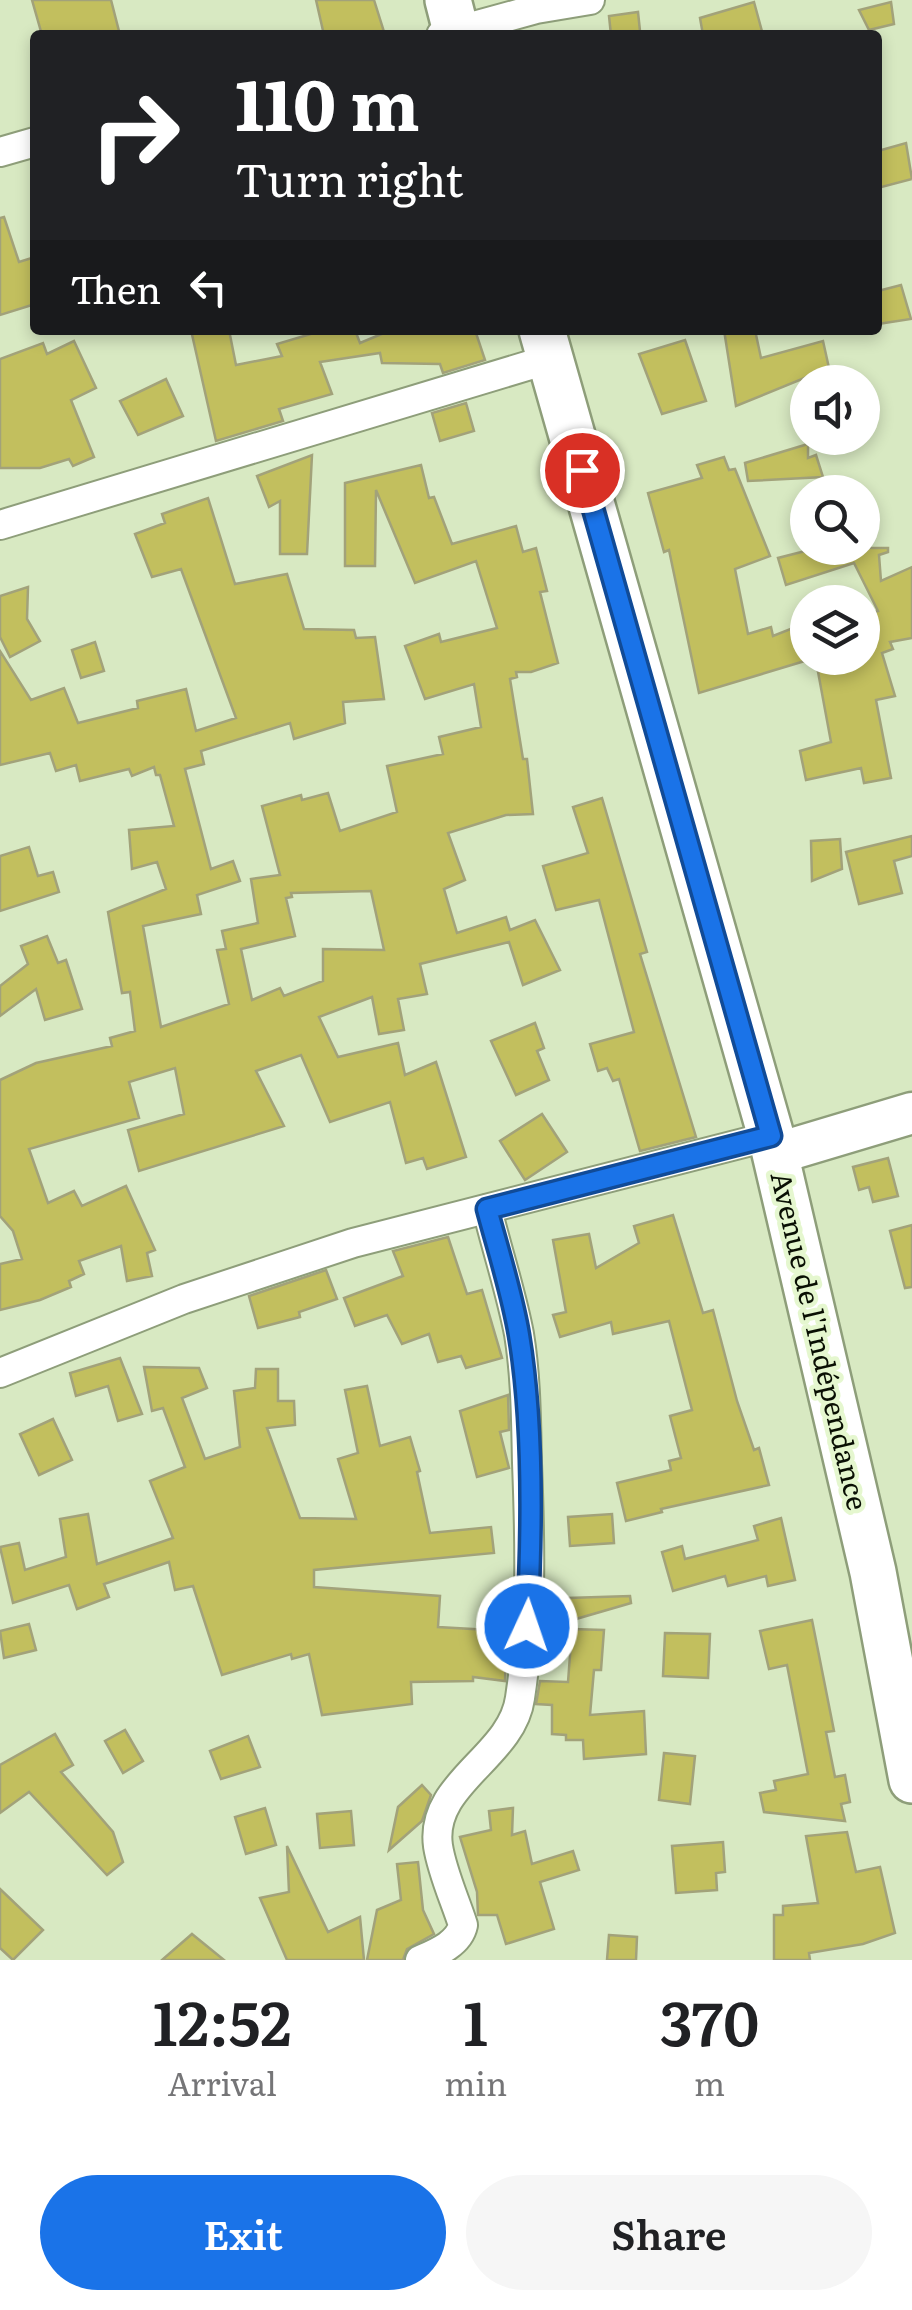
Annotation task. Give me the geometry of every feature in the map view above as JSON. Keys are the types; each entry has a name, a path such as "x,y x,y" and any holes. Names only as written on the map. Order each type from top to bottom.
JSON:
{"main road":[{"name":"Avenue de l'Indépendance","path":"546,345 773,1145 872,1572 912,1780"}],"street":[{"path":"451,25 590,0"},
{"path":"0,152 30,143"},
{"path":"0,525 546,345"},
{"path":"0,1373 184,1300 353,1243 912,1113"},
{"path":"420,1960 440,1951 461,1934 463,1925 438,1847 437,1826 462,1783 504,1740 520,1704 525,1661 531,1556 524,1373 518,1331 487,1209"}],"building":[{"path":"32,0 111,0 119,30 41,30"},
{"path":"316,0 374,0 383,30 323,30"},
{"path":"754,2 762,30 702,30 700,18"},
{"path":"891,2 894,24 869,30 859,10"},
{"path":"638,12 640,30 610,30 609,16"},
{"path":"906,143 912,179 882,187 882,150"},
{"path":"4,217 19,262 30,259 30,306 0,315 0,218"},
{"path":"901,285 911,319 882,323 882,290"},
{"path":"192,335 230,335 236,365 282,356 277,344 307,335 357,335 360,343 379,335 477,335 485,360 443,373 440,364 382,363 380,353 320,362 332,394 279,409 283,421 216,441"},
{"path":"725,335 756,335 761,358 823,341 828,365 790,365 790,384 736,406"},
{"path":"685,340 706,401 662,414 639,354"},
{"path":"74,341 96,388 71,400 94,457 73,466 69,459 40,468 0,468 0,359 43,343 47,354"},
{"path":"166,379 183,416 138,435 120,401"},
{"path":"466,403 474,431 440,441 432,413"},
{"path":"790,449 790,455 816,455 822,475 748,481 745,463"},
{"path":"312,455 307,554 280,554 280,501 269,507 257,476"},
{"path":"724,457 729,470 735,469 770,556 735,569 748,634 771,627 773,636 790,629 790,665 699,693 669,550 664,552 648,493 702,478 697,465"},
{"path":"421,465 429,498 434,497 452,544 516,526 523,552 536,548 547,591 540,592 558,663 531,672 516,672 517,677 510,679 523,759 527,759 533,814 506,815 448,833 465,880 444,889 457,933 506,917 510,930 535,920 560,970 523,985 509,942 420,964 427,994 398,999 404,1030 379,1034 372,997 319,1017 338,1057 398,1043 405,1075 436,1062 466,1157 427,1169 423,1158 406,1163 390,1102 330,1122 301,1055 256,1071 284,1126 139,1171 128,1130 184,1114 175,1068 129,1082 139,1118 29,1149 48,1203 74,1191 82,1206 126,1186 155,1250 147,1253 152,1276 127,1281 121,1246 79,1261 84,1274 69,1281 71,1287 0,1310 0,1264 22,1259 13,1231 0,1216 0,1080 36,1063 112,1046 110,1038 135,1031 130,992 122,993 108,912 166,889 157,862 132,869 129,830 174,826 160,775 156,775 154,767 132,776 129,769 80,781 76,765 56,771 50,753 0,765 0,651 31,700 64,688 78,723 138,708 137,701 186,689 196,731 236,718 181,569 152,577 135,534 165,523 162,514 208,498 235,584 287,574 304,629 354,630 356,638 375,637 384,699 343,702 345,723 294,739 290,723 201,751 204,764 185,769 211,869 233,861 240,881 197,895 201,914 143,926 161,1027 229,1004 217,950 226,949 222,931 258,923 251,879 280,875 262,806 301,795 302,800 328,793 340,831 397,812 387,766 443,754 439,737 481,727 474,684 425,699 405,646 439,634 441,642 497,628 476,561 415,583 376,490 375,566 345,566 345,483","holes":["371,891 384,950 323,949 323,981 284,996 280,988 252,1000 241,949 295,936 286,898 292,897 291,893"]},
{"path":"790,555 790,565 848,565 786,585 778,558"},
{"path":"855,565 880,565 881,581 912,567 912,638 890,642 893,649 882,653 895,696 876,700 891,778 864,783 861,768 806,780 800,751 831,742 819,675 880,675 880,585 865,585"},
{"path":"28,587 27,619 40,641 10,657 0,637 0,596"},
{"path":"95,642 104,671 81,678 72,650"},
{"path":"602,798 647,952 640,954 696,1137 640,1151 619,1079 613,1081 607,1068 598,1071 590,1044 634,1032 599,900 556,910 543,866 588,853 573,807"},
{"path":"912,836 912,856 894,861 902,893 859,904 846,852"},
{"path":"840,839 842,869 812,881 811,841"},
{"path":"29,847 38,876 53,872 59,892 0,911 0,856"},
{"path":"47,936 58,963 66,960 82,1009 45,1020 36,989 0,1016 0,986 28,964 21,946"},
{"path":"535,1023 544,1048 537,1051 549,1080 516,1095 491,1041"},
{"path":"542,1114 567,1152 525,1180 500,1141"},
{"path":"888,1158 898,1196 873,1202 869,1187 859,1190 853,1167"},
{"path":"673,1215 703,1313 713,1310 737,1401 754,1450 759,1448 769,1485 661,1509 662,1512 626,1521 617,1483 671,1470 669,1461 681,1458 670,1416 692,1410 669,1321 613,1334 611,1322 560,1337 553,1315 566,1312 553,1240 589,1234 596,1268 639,1243 634,1226"},
{"path":"912,1225 912,1287 905,1288 890,1231"},
{"path":"448,1237 467,1294 482,1290 502,1358 466,1368 461,1356 438,1362 429,1334 402,1344 387,1315 355,1326 344,1298 403,1276 393,1251"},
{"path":"326,1270 337,1299 299,1312 300,1317 258,1328 249,1296"},
{"path":"120,1358 142,1414 118,1421 108,1386 76,1396 70,1373"},
{"path":"144,1367 199,1368 207,1388 182,1398 205,1459 240,1447 234,1391 255,1388 256,1369 278,1369 278,1401 294,1401 295,1425 267,1428 300,1518 356,1519 338,1459 358,1453 345,1390 367,1386 380,1446 410,1437 430,1533 491,1527 494,1553 314,1570 314,1587 440,1596 438,1627 507,1631 505,1681 473,1677 473,1681 411,1682 412,1704 322,1715 309,1654 292,1659 291,1654 222,1675 193,1586 175,1590 169,1562 104,1584 109,1597 77,1609 69,1585 13,1603 0,1547 19,1543 25,1570 66,1557 60,1519 88,1514 97,1564 173,1538 150,1481 185,1467 163,1408 152,1411"},
{"path":"508,1395 509,1430 500,1432 509,1468 477,1477 460,1411"},
{"path":"53,1419 72,1460 39,1475 20,1434"},
{"path":"612,1514 614,1543 570,1546 568,1517"},
{"path":"781,1518 795,1580 768,1586 766,1576 728,1586 725,1576 673,1591 662,1552 682,1546 685,1559 758,1540 754,1526"},
{"path":"630,1596 631,1603 569,1621 568,1598"},
{"path":"812,1620 834,1731 826,1732 835,1777 845,1775 850,1802 841,1804 845,1821 764,1812 760,1793 776,1790 774,1781 808,1774 787,1665 769,1669 760,1631"},
{"path":"29,1624 36,1650 4,1658 0,1631"},
{"path":"572,1629 604,1630 601,1670 594,1670 590,1715 644,1711 646,1754 584,1759 583,1740 566,1740 566,1735 552,1734 552,1705 536,1704 540,1681 568,1682"},
{"path":"665,1633 710,1634 708,1678 663,1676"},
{"path":"125,1730 143,1761 123,1773 105,1741"},
{"path":"55,1734 73,1765 61,1772 113,1832 123,1862 107,1875 29,1792 0,1813 0,1765"},
{"path":"248,1736 260,1767 221,1779 210,1751"},
{"path":"664,1753 695,1756 690,1804 659,1800"},
{"path":"422,1785 431,1795 422,1821 389,1850 398,1807"},
{"path":"265,1808 276,1845 246,1854 235,1817"},
{"path":"513,1808 512,1835 525,1831 532,1864 573,1851 579,1870 540,1882 554,1929 506,1944 497,1915 478,1915 477,1892 460,1837 491,1830 489,1811"},
{"path":"351,1811 354,1845 320,1848 317,1814"},
{"path":"847,1832 856,1872 880,1867 895,1933 863,1944 809,1953 810,1960 774,1960 774,1915 783,1915 783,1906 818,1903 806,1836"},
{"path":"723,1842 725,1872 716,1873 717,1890 676,1893 672,1846"},
{"path":"287,1846 328,1932 360,1917 364,1960 287,1960 260,1898 289,1892"},
{"path":"418,1862 423,1910 434,1934 407,1949 403,1960 367,1960 377,1910 401,1900 397,1864"},
{"path":"0,1889 43,1930 13,1960 0,1948"},
{"path":"192,1934 224,1960 162,1960"},
{"path":"609,1935 637,1937 636,1960 607,1960"}],"route":[{"path":"527,1626 531,1556 524,1373 518,1331 487,1209 771,1136 582,470"}]}
